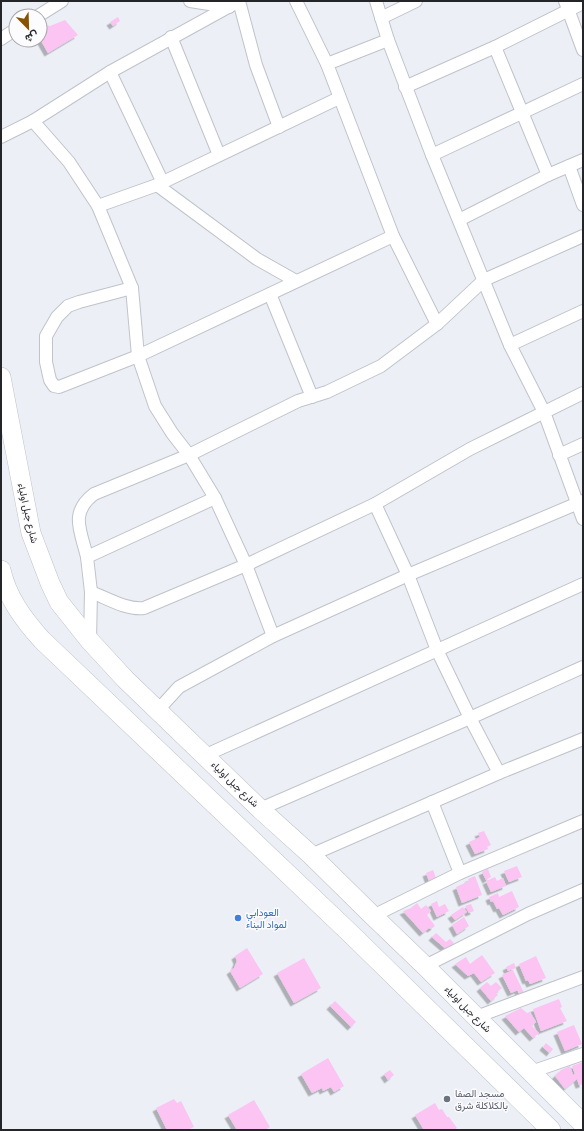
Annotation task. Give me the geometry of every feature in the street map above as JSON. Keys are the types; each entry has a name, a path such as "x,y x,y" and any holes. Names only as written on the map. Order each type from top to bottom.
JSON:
{"highway":[{"name":"شارع جبل اولياء","path":"1,377 31,533 44,569 59,602 90,641 125,679 311,855 425,966 583,1124"},
{"path":"1,570 12,599 25,621 42,640 342,924 551,1130"}],"street":[{"path":"48,10 62,1"},
{"path":"190,1 236,3"},
{"path":"296,1 327,64 393,236 437,324"},
{"path":"376,1 388,40 432,154 510,345 544,412 559,455 580,502 583,519"},
{"path":"381,18 416,1"},
{"path":"1,137 33,121 110,72 171,37 236,3"},
{"path":"236,3 256,65 279,126"},
{"path":"406,87 495,47 567,6 583,3"},
{"path":"567,6 583,50"},
{"path":"171,37 219,155"},
{"path":"327,64 388,40"},
{"path":"495,47 548,175"},
{"path":"110,72 160,184 257,259 296,282"},
{"path":"432,154 583,84"},
{"path":"98,206 160,184 339,98"},
{"path":"33,121 69,162 98,206 132,288 138,356 155,406 172,433 189,455 215,498 246,565 273,636"},
{"path":"459,220 548,175 583,160"},
{"path":"570,166 583,205"},
{"path":"132,288 68,306 57,317 46,336 46,362 50,380 54,386 59,386 138,356 393,236"},
{"path":"90,641 90,592 87,557 78,519 80,509 86,500 94,494 189,455 298,401 327,392 381,366 437,324 484,280 583,236"},
{"path":"270,294 312,397"},
{"path":"510,345 583,312"},
{"path":"90,592 127,607 136,609 144,608 246,565 375,504 470,449 583,393"},
{"path":"559,455 583,444"},
{"path":"87,557 215,498"},
{"path":"158,710 179,687 273,636 408,575 580,502"},
{"path":"375,504 408,575 438,650 470,718 499,773"},
{"path":"206,755 583,584"},
{"path":"260,808 470,718 583,667"},
{"path":"311,855 499,773 583,739"},
{"path":"432,802 460,874"},
{"path":"373,916 460,874 583,821"},
{"path":"425,966 528,914 583,890"},
{"path":"476,1017 583,976"},
{"path":"531,1072 583,1054"}],"building":[{"path":"118,17 120,21 113,26 110,22"},
{"path":"65,20 78,35 48,53 45,48 48,48 48,26"},
{"path":"484,831 491,845 487,847 488,849 475,854 469,842 480,837 478,833"},
{"path":"517,866 522,877 509,882 504,871"},
{"path":"488,869 491,877 486,880 482,872"},
{"path":"433,870 436,878 429,881 426,873"},
{"path":"475,876 482,895 462,903 456,887 469,881 468,879"},
{"path":"495,877 497,881 503,878 506,886 491,892 486,881"},
{"path":"512,891 519,907 503,915 499,908 497,909 493,901 491,902 489,897 498,893 499,897"},
{"path":"437,901 439,907 445,904 449,911 437,917 431,904"},
{"path":"417,903 421,909 426,905 431,911 427,915 435,926 431,929 429,928 423,933 403,911 411,908"},
{"path":"471,904 474,911 469,913 465,906"},
{"path":"463,907 467,912 455,920 451,915"},
{"path":"464,917 469,926 457,934 452,925"},
{"path":"436,933 446,942 450,939 454,943 447,950 432,937"},
{"path":"247,948 263,974 240,988 230,971 234,968 237,961 235,956"},
{"path":"482,955 495,973 481,982 474,973 468,976 455,964 466,957 470,964"},
{"path":"536,956 546,978 530,984 528,980 526,981 519,964"},
{"path":"304,958 321,988 294,1003 277,973"},
{"path":"514,963 516,968 508,971 506,967"},
{"path":"513,970 524,993 520,995 518,990 511,993 502,975"},
{"path":"487,982 491,986 496,982 502,988 496,993 498,995 491,1001 480,988"},
{"path":"559,999 562,1007 560,1008 567,1021 541,1031 533,1009"},
{"path":"335,1001 356,1022 351,1027 330,1006"},
{"path":"521,1008 527,1013 530,1012 536,1022 532,1026 539,1033 533,1038 524,1028 519,1032 505,1016"},
{"path":"574,1025 582,1044 565,1051 557,1032"},
{"path":"546,1043 553,1049 550,1053 543,1047"},
{"path":"328,1058 344,1086 334,1092 331,1087 323,1091 322,1088 312,1093 301,1074"},
{"path":"583,1062 583,1084 579,1085 577,1079 565,1089 555,1076 561,1070 570,1066 573,1075 575,1074 572,1066"},
{"path":"390,1070 394,1075 388,1080 384,1074"},
{"path":"174,1099 177,1103 181,1101 194,1127 187,1130 167,1130 156,1108"},
{"path":"254,1100 270,1127 265,1130 237,1130 228,1115"},
{"path":"435,1103 439,1110 442,1109 457,1128 454,1130 424,1130 415,1115"}],"place":[{"name":"العودابي لمواد البناء","path":"238,918"},
{"name":"مسجد الصفا بالكلاكلة شرق","path":"447,1099"}]}
